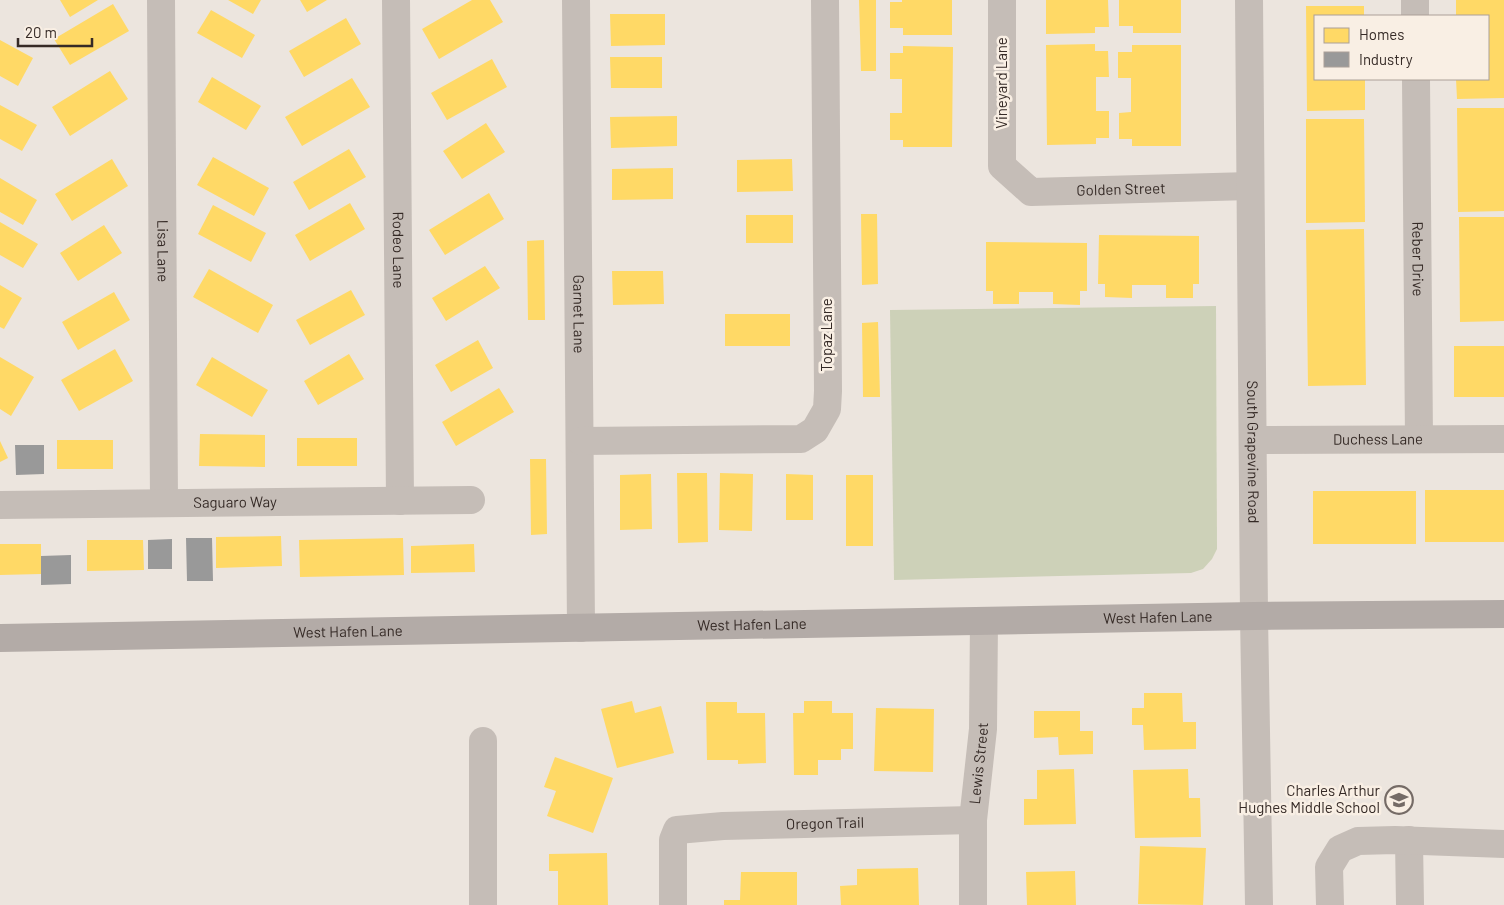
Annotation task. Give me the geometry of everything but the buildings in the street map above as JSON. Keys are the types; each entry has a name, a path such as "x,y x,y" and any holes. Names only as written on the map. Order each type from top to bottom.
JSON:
{"main road":[{"name":"West Hafen Lane","path":"0,638 1254,616 1504,614"}],"street":[{"name":"Lisa Lane","path":"161,0 164,502"},
{"name":"Rodeo Lane","path":"396,0 400,501"},
{"name":"Garnet Lane","path":"576,0 581,628"},
{"name":"Topaz Lane","path":"580,441 801,439 815,430 826,409 828,391 825,0"},
{"name":"Vineyard Lane","path":"1002,0 1002,166"},
{"name":"South Grapevine Road","path":"1249,0 1254,616 1259,905"},
{"path":"1415,0 1415,15"},
{"name":"Reber Drive","path":"1416,80 1419,439"},
{"name":"Golden Street","path":"1002,166 1031,192 1250,186"},
{"name":"Duchess Lane","path":"1253,440 1504,439"},
{"name":"Saguaro Way","path":"0,505 471,500"},
{"name":"Lewis Street","path":"973,905 973,820 983,728 984,621"},
{"path":"483,741 483,905"},
{"name":"Oregon Trail","path":"673,905 673,840 678,830 723,826 973,820"},
{"path":"1409,840 1410,905"},
{"path":"1330,905 1330,866 1340,849 1358,841 1409,840 1504,844"}],"green space":[{"path":"1216,306 1217,549 1212,559 1203,569 1191,573 894,580 890,310"}],"place":[{"name":"Charles Arthur Hughes Middle School","path":"1399,800"}]}
